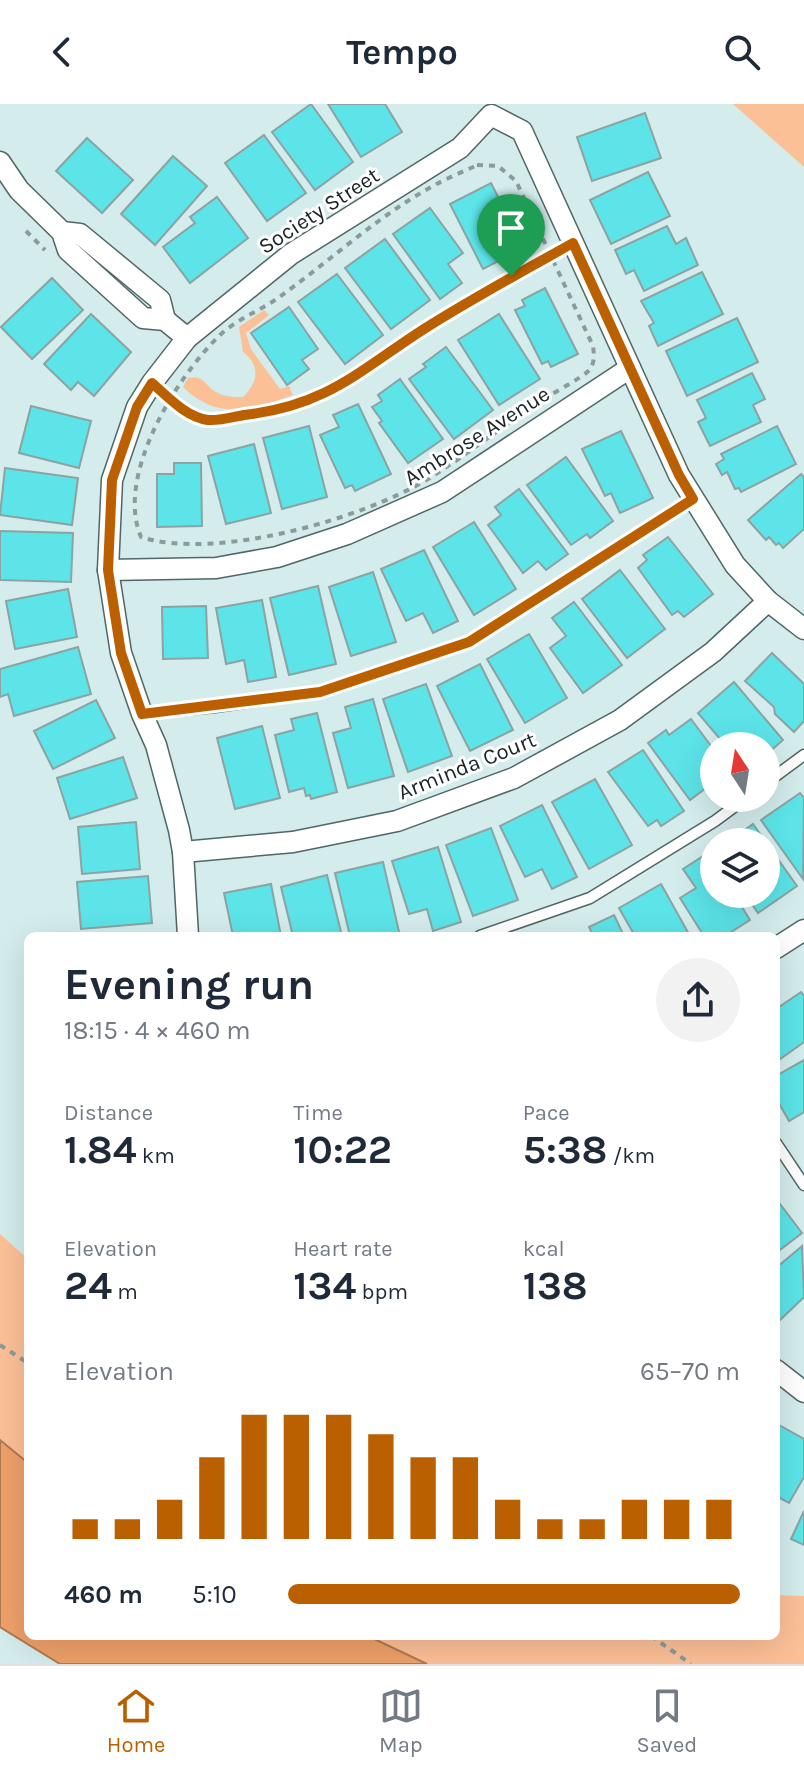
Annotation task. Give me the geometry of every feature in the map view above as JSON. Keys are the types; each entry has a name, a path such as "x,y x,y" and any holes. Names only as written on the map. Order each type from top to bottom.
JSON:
{"street":[{"name":"Society Street","path":"188,932 183,852 156,745 121,653 108,570 112,480 137,407 187,338 291,254 460,148 491,115 522,131 679,475 693,499 735,565 768,601 804,629"},
{"path":"0,162 19,190 62,232 68,250 143,318 165,320 187,338"},
{"path":"62,232 80,234 160,300 165,320"},
{"path":"106,284 120,267"},
{"name":"Ambrose Avenue","path":"108,570 216,568 277,557 347,534 442,492 630,368"},
{"name":"Arminda Court","path":"183,852 293,842 397,821 514,778 620,720 713,652 768,601"},
{"path":"780,945 804,930"},
{"path":"780,1373 804,1392"}],"lane":[{"path":"152,383 180,408 207,420 269,413 320,397 511,276 573,243"},
{"path":"142,714 320,692 469,642 693,499"},
{"path":"780,773 804,755"},
{"path":"492,932 590,898 727,812"},
{"path":"780,1149 804,1185"}],"path":[{"path":"0,1345 24,1360"},
{"path":"657,1640 691,1664"}],"shaded area":[{"path":"733,104 804,104 804,167"},
{"path":"264,310 269,315 246,333 251,349 280,389 289,386 293,395 263,405 235,409 209,405 183,387 188,378 198,378 219,394 243,397 252,386 255,368 243,352 239,327"},
{"path":"0,1234 24,1255 24,1574 0,1565"},
{"path":"0,1440 24,1460 24,1640 376,1640 427,1664 60,1664 0,1627"},
{"path":"780,1595 804,1596 804,1664 275,1664 209,1640 780,1640"}],"building":[{"path":"311,104 353,162 315,190 272,132"},
{"path":"328,104 385,104 402,132 361,157"},
{"path":"645,113 661,158 592,181 577,137"},
{"path":"264,135 306,193 267,221 225,163"},
{"path":"87,138 133,180 102,213 56,171"},
{"path":"173,156 207,186 155,245 121,214"},
{"path":"648,172 670,216 611,244 590,200"},
{"path":"491,183 524,248 483,269 450,204"},
{"path":"217,197 248,238 190,283 163,247 195,223 190,217"},
{"path":"430,208 463,253 448,264 462,283 440,299 393,234"},
{"path":"667,226 676,244 686,238 698,265 644,291 634,270 626,274 615,250"},
{"path":"385,239 430,300 391,329 345,268"},
{"path":"702,272 723,314 658,346 649,326 654,323 641,301"},
{"path":"337,274 383,335 345,364 298,302"},
{"path":"52,278 83,310 32,359 1,327"},
{"path":"545,288 578,354 551,367 548,361 542,364 515,310 525,306 522,300"},
{"path":"289,307 318,349 302,360 309,369 287,385 251,333"},
{"path":"91,314 131,352 94,396 78,382 71,390 44,364"},
{"path":"499,314 540,379 499,405 458,340"},
{"path":"737,318 758,362 687,396 666,351"},
{"path":"446,347 493,410 454,439 409,379"},
{"path":"752,373 765,399 753,405 761,422 710,446 698,422 706,418 697,400"},
{"path":"400,379 443,439 408,463 379,423 382,421 372,407 382,401 378,395"},
{"path":"358,404 391,474 355,491 352,485 345,488 320,435 339,427 333,415"},
{"path":"31,406 91,421 79,468 19,453"},
{"path":"309,426 327,497 282,509 263,438"},
{"path":"777,426 796,464 741,492 739,488 735,489 727,472 722,475 716,464 724,459 721,454"},
{"path":"621,431 653,498 620,513 611,493 605,496 582,449"},
{"path":"254,444 271,513 226,524 208,456"},
{"path":"566,457 613,521 590,538 587,534 571,545 527,485"},
{"path":"174,463 201,463 202,526 157,527 157,474 174,474"},
{"path":"5,468 78,478 72,525 0,515"},
{"path":"801,474 804,477 804,529 783,548 769,537 766,540 748,520"},
{"path":"519,489 568,554 546,570 538,561 523,573 488,525 501,515 495,507"},
{"path":"474,522 516,589 474,615 433,547"},
{"path":"0,531 73,533 71,582 0,580"},
{"path":"668,537 713,594 684,617 678,611 672,615 638,568 647,560 643,555"},
{"path":"424,550 458,621 433,633 423,613 406,621 381,569"},
{"path":"620,570 665,629 627,658 582,599"},
{"path":"373,572 396,642 351,656 329,587"},
{"path":"318,586 336,664 289,675 270,598"},
{"path":"68,589 77,637 15,649 6,601"},
{"path":"262,600 276,677 248,682 244,660 226,664 216,608"},
{"path":"574,602 622,665 583,693 550,648 566,636 552,618"},
{"path":"206,606 208,658 163,659 162,607"},
{"path":"529,634 567,698 525,723 487,659"},
{"path":"78,647 91,694 14,716 8,694 0,697 0,669"},
{"path":"772,653 804,684 804,721 794,732 775,714 774,707 745,681"},
{"path":"480,664 513,730 470,751 437,686"},
{"path":"734,682 776,732 714,732 698,713"},
{"path":"426,684 452,756 408,772 383,699"},
{"path":"373,699 394,776 348,788 333,733 351,728 345,707"},
{"path":"96,700 115,738 53,769 34,731"},
{"path":"317,713 337,792 311,799 310,795 306,796 304,788 289,792 275,735 294,730 291,719"},
{"path":"691,719 701,732 700,792 690,800 648,743 666,730 669,735"},
{"path":"262,726 280,798 235,809 217,738"},
{"path":"643,750 684,811 661,826 657,820 648,826 608,772"},
{"path":"123,757 137,798 70,819 57,778"},
{"path":"595,779 632,845 589,869 552,802"},
{"path":"800,793 804,798 803,879 780,847 780,828 767,828 761,820 773,812 780,812 780,807"},
{"path":"542,805 577,877 552,889 542,869 525,877 500,826"},
{"path":"136,822 140,869 82,874 78,827"},
{"path":"491,828 518,900 473,916 446,845"},
{"path":"438,847 461,922 433,931 427,909 409,914 392,861"},
{"path":"700,858 700,908 743,908 750,920 731,932 701,932 680,898 696,888 683,869"},
{"path":"383,862 399,932 349,932 335,873"},
{"path":"780,862 797,886 780,898"},
{"path":"327,875 341,932 292,932 281,887"},
{"path":"148,876 152,923 81,929 77,882"},
{"path":"271,884 280,932 232,932 224,893"},
{"path":"661,884 688,932 633,932 619,908"},
{"path":"614,915 622,932 592,932 589,927"},
{"path":"801,992 804,996 804,1042 780,1059 780,1006"},
{"path":"804,1060 804,1112 789,1121 780,1105 780,1074"},
{"path":"780,1204 802,1233 780,1250"},
{"path":"802,1246 804,1297 780,1320 780,1265"},
{"path":"780,1426 804,1439 804,1477 789,1503 780,1498"},
{"path":"804,1511 804,1545 791,1539"}],"route":[{"path":"573,243 679,475 693,499 469,642 320,692 142,714 121,653 108,570 112,480 137,407 152,383 180,408 207,420 269,413 320,397 511,276 573,243"}]}
